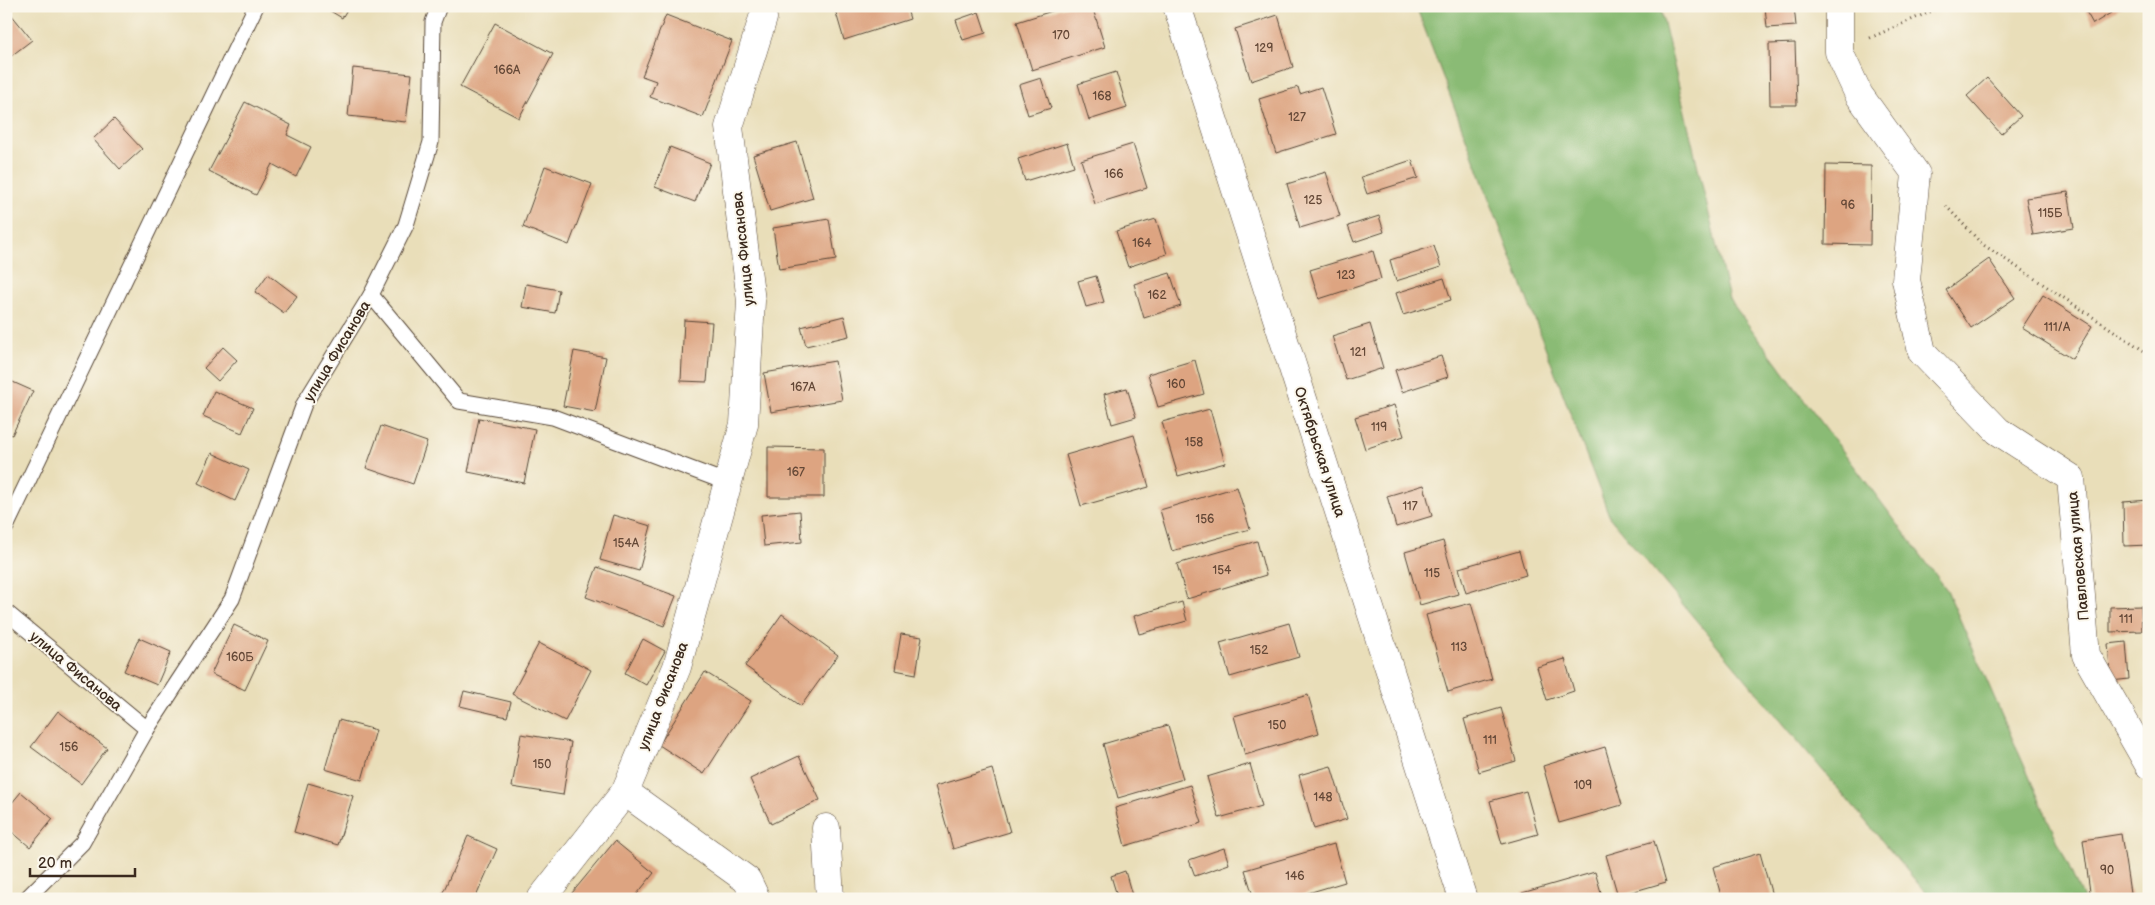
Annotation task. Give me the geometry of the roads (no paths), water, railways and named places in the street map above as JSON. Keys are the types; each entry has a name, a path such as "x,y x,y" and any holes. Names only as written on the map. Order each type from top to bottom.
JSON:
{"street":[{"name":"Октябрьская улица","path":"1176,6 1463,899"},
{"name":"Павловская улица","path":"1840,6 1839,52 1859,95 1916,174 1906,280 1922,352 1998,431 2071,478 2086,655 2149,765"},
{"name":"улица Фисанова","path":"541,899 625,792 677,667 744,424 751,301 729,127 763,18"},
{"path":"625,792 747,880 756,899"},
{"path":"826,828 830,899"}],"lane":[{"path":"6,527 256,6"},
{"path":"371,295 406,225 431,142 433,22 439,6"},
{"name":"улица Фисанова","path":"26,899 82,843 147,729 232,599 304,404 371,295 459,401 553,417 728,483"},
{"name":"улица Фисанова","path":"6,612 147,729"}]}
